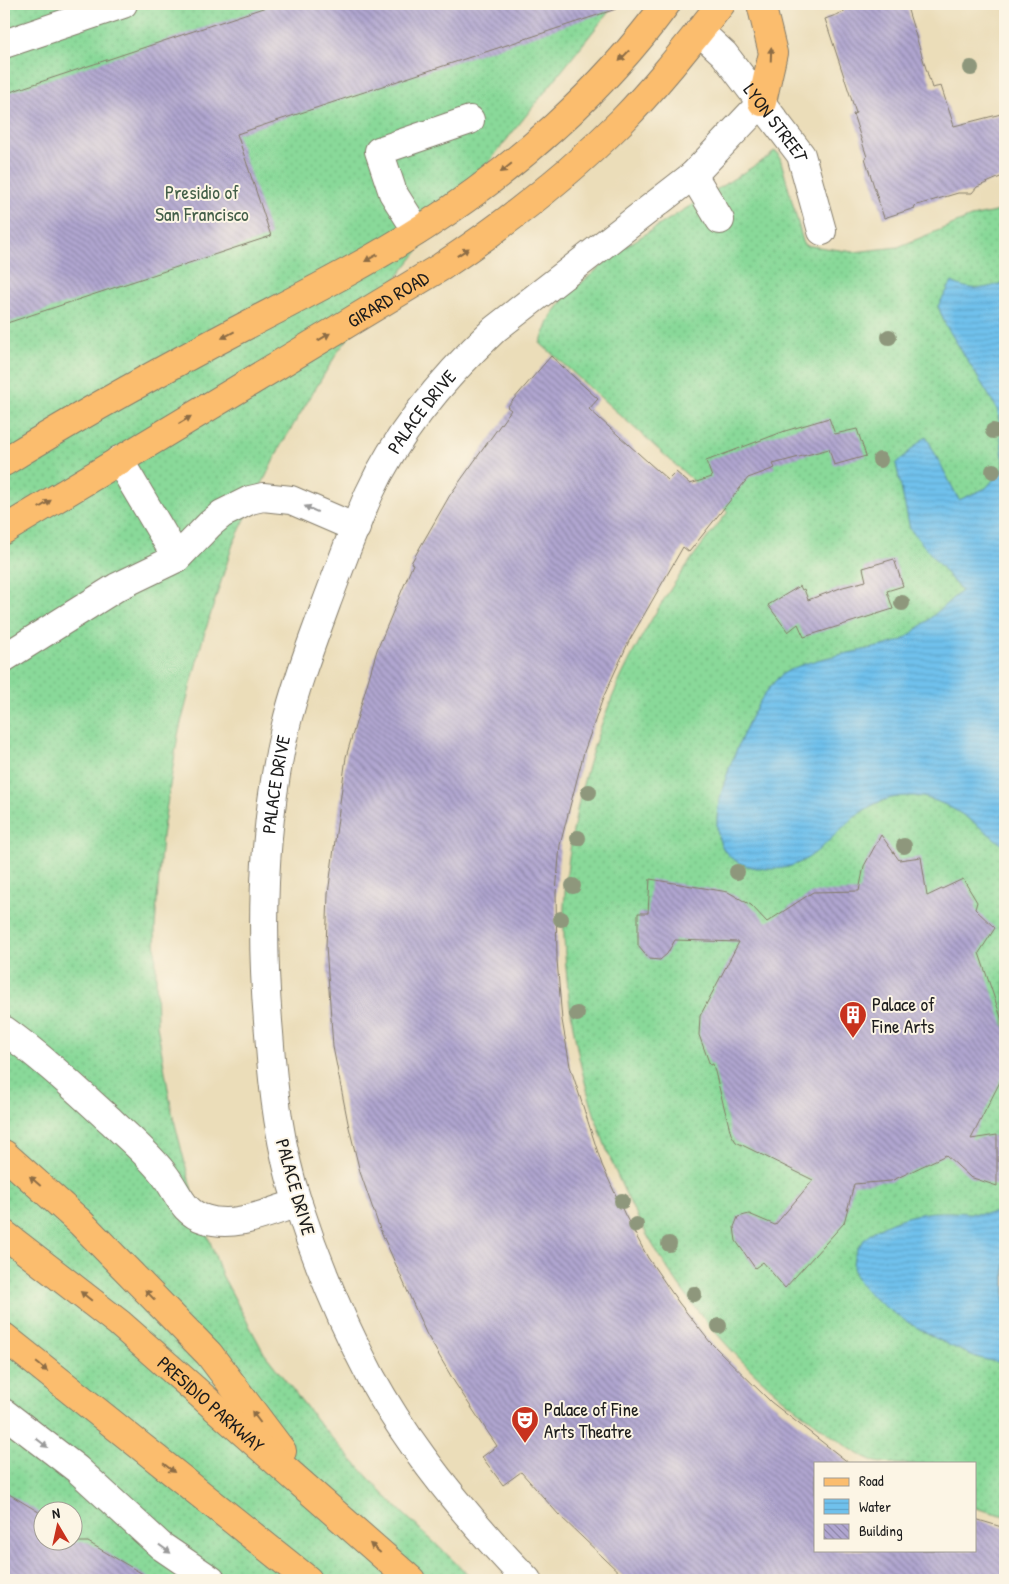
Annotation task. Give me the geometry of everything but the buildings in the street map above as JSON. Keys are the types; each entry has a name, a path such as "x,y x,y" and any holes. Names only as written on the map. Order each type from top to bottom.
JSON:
{"main road":[{"name":"GIRARD ROAD","path":"4,530 441,267 506,222 565,173 623,120 721,4"},
{"path":"761,4 773,53 762,102"},
{"path":"4,462 124,391 348,272 417,231 488,182 548,132 603,77 661,11"},
{"path":"4,1154 80,1222 209,1354 317,1498"},
{"name":"PRESIDIO PARKWAY","path":"4,1234 119,1323 411,1580"},
{"path":"4,1336 308,1580"}],"street":[{"path":"4,44 123,4"},
{"name":"LYON STREET","path":"699,31 724,54 801,155 822,231"},
{"name":"PALACE DRIVE","path":"527,1580 461,1507 395,1416 349,1332 327,1283 298,1204 278,1119 271,1066 265,972 265,870 274,785 286,728 315,635 370,492 391,454 435,392 465,357 525,304 693,175 762,102"},
{"path":"417,231 393,193 379,151 470,120"},
{"path":"693,175 720,220"},
{"path":"118,460 177,558"},
{"path":"4,658 109,592 177,558 193,539 222,514 250,500 262,497 291,500 356,528"},
{"path":"4,1030 61,1075 123,1132 164,1173 180,1202 195,1216 216,1222 228,1222 298,1204"},
{"path":"4,1413 77,1469 161,1546 211,1580"}],"green space":[{"name":"Presidio of San Francisco","path":"4,4 615,4 339,350 280,447 233,544 203,638 178,735 162,836 155,927 157,1025 172,1112 193,1195 222,1275 264,1353 322,1427 389,1500 474,1580 4,1580"},
{"path":"774,151 779,154 804,245 854,252 898,247 971,217 1005,210 1005,1516 976,1508 976,1462 876,1462 864,1457 847,1447 807,1417 758,1376 713,1330 674,1279 641,1224 613,1166 591,1105 576,1042 567,979 564,907 573,830 584,779 599,731 618,685 640,640 666,596 695,554 728,512 540,343 552,315 568,294 623,248 770,156"}],"water":[{"path":"952,282 966,287 978,288 1005,282 1005,847 951,808 939,802 914,796 890,798 870,806 824,846 808,858 791,866 771,869 747,866 731,858 721,845 717,830 718,812 721,793 738,746 752,715 771,686 788,671 802,665 887,645 906,638 961,591 910,529 896,464 926,436 959,500 986,488 1004,468 998,410 945,324 938,306"},
{"path":"1005,1211 1005,1363 986,1360 934,1338 880,1303 858,1281 853,1267 859,1246 876,1230 899,1219 933,1212 990,1214"}],"place":[{"name":"Palace of Fine Arts","path":"853,1039"},
{"name":"Palace of Fine Arts Theatre","path":"525,1444"}]}
